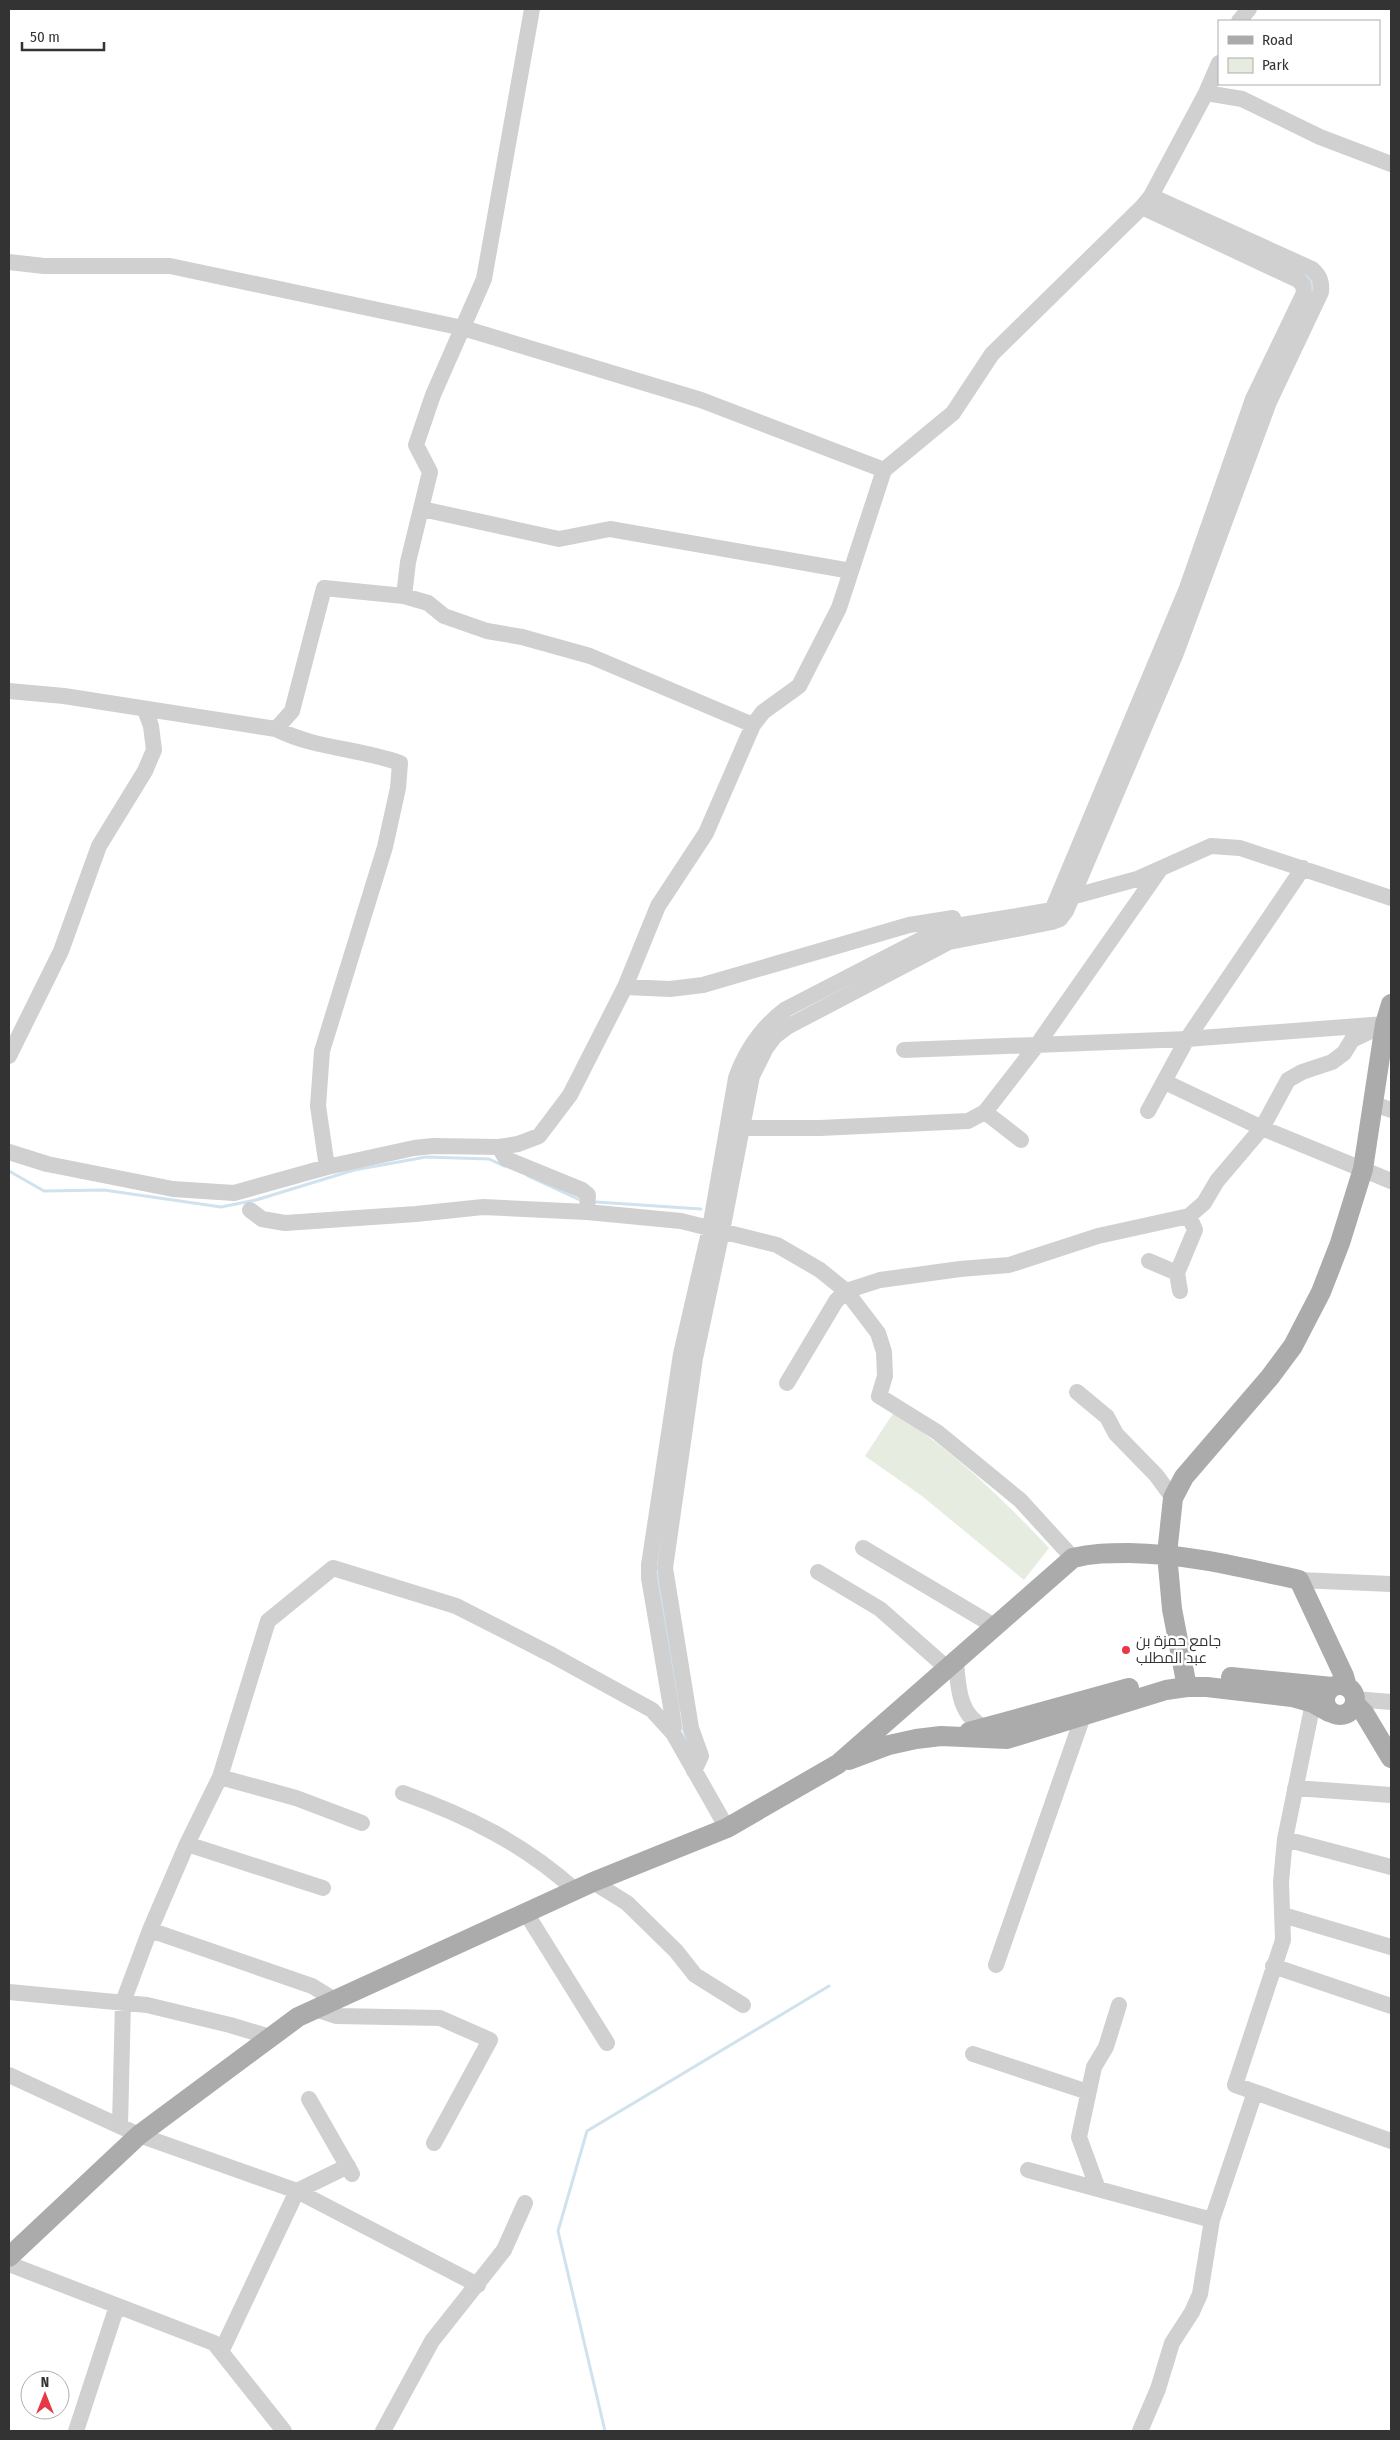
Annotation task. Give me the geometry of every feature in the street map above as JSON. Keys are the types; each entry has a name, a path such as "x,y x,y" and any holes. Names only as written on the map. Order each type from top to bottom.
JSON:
{"main road":[{"path":"1186,1680 1172,1609 1167,1554 1173,1498 1184,1477 1270,1377 1293,1346 1324,1284 1340,1243 1382,1107 1385,1024 1391,1004"},
{"path":"838,1764 1073,1558 1092,1553 1167,1554 1194,1557 1298,1580 1344,1676 1349,1713 1339,1716 1292,1697 1186,1680 1166,1690 1008,1739 950,1736"},
{"path":"9,2257 139,2135 298,2017 593,1882 726,1828 838,1764 889,1745 916,1739 950,1736 1186,1680 1347,1694 1364,1713 1391,1758"},
{"path":"1321,1708 1324,1699 1347,1694"}],"street":[{"path":"404,596 408,562 430,472 416,445 433,395 484,279 532,9"},
{"path":"1240,20 1249,9"},
{"path":"9,1152 48,1164 173,1189 234,1194 327,1167 433,1146 499,1147 518,1144 539,1136 570,1094 625,987 658,906 706,833 753,725 764,712 799,686 839,608 884,470 953,413 992,354 1147,201 1206,93 1218,65"},
{"path":"1206,93 1242,99 1320,137 1391,164"},
{"path":"694,1770 701,1756 690,1728 665,1580 665,1568 695,1358 716,1230 736,1078 748,1050 775,1017 786,1009 944,928 1047,911 1064,899 1176,653 1193,590 1268,402 1321,292 1322,282 1318,274 1312,269 1147,201"},
{"path":"9,262 44,266 170,266 463,328 701,400 884,470"},
{"path":"422,509 559,539 610,529 851,571"},
{"path":"276,729 292,711 324,588 404,596 428,603 444,616 487,631 522,637 590,656 753,725"},
{"path":"9,691 64,696 276,729 299,740 378,755 400,763 398,788 385,847 322,1051 318,1106 327,1167"},
{"path":"9,1056 61,950 99,846 145,771 154,750 151,726 145,710"},
{"path":"625,987 670,989 703,985 910,925 1064,899 1158,871 1211,846 1240,848 1391,898"},
{"path":"1148,1111 1187,1039 1303,868"},
{"path":"742,1128 820,1128 968,1121 985,1112 1037,1045 1158,871"},
{"path":"673,1733 674,1725 649,1578 649,1564 681,1354 716,1230 742,1128 752,1076 766,1048 775,1036 787,1027 949,942 1060,919 1066,911 1064,899"},
{"path":"904,1050 1187,1039 1385,1024"},
{"path":"787,1383 836,1301 846,1291 880,1280 960,1269 1009,1265 1098,1236 1190,1216 1204,1203 1217,1181 1262,1128 1288,1080 1302,1072 1332,1062 1344,1053 1352,1040 1385,1024"},
{"path":"1165,1082 1262,1128 1391,1181"},
{"path":"985,1112 1021,1140"},
{"path":"499,1147 506,1158 582,1190 588,1195 587,1212"},
{"path":"250,1210 262,1220 285,1224 483,1207 587,1212 681,1222 777,1245 820,1270 846,1291 878,1333 884,1352 885,1376 879,1396 937,1432 1020,1500 1073,1558"},
{"path":"1180,1291 1177,1273 1195,1230 1190,1216"},
{"path":"1149,1261 1177,1273"},
{"path":"1077,1392 1107,1417 1116,1434 1156,1475 1173,1498"},
{"path":"864,1548 996,1627"},
{"path":"120,2126 123,2002 150,1930 187,1844 220,1777 268,1621 332,1568 456,1606 552,1655 652,1710 673,1733 726,1828"},
{"path":"818,1572 880,1609 952,1666 966,1712 975,1724 986,1728"},
{"path":"1298,1580 1391,1584"},
{"path":"1347,1694 1391,1702"},
{"path":"1321,1708 1296,1788 1285,1839 1281,1882 1283,1940 1234,2085 1391,2142"},
{"path":"996,1965 1083,1716"},
{"path":"220,1777 296,1798 362,1823"},
{"path":"1296,1788 1391,1795"},
{"path":"403,1793 449,1809 502,1836 547,1865 575,1890"},
{"path":"1285,1839 1391,1867"},
{"path":"187,1844 323,1888"},
{"path":"593,1882 627,1903 676,1952 695,1975 743,2005"},
{"path":"526,1913 607,2043"},
{"path":"1283,1915 1391,1947"},
{"path":"150,1930 312,1986 336,2000"},
{"path":"1273,1966 1391,2006"},
{"path":"9,1992 147,2005 230,2025 270,2037"},
{"path":"1098,2190 1079,2137 1094,2066 1106,2047 1119,2005"},
{"path":"315,2009 336,2016 440,2018 490,2040 434,2143"},
{"path":"973,2054 1088,2092"},
{"path":"9,2075 139,2135 298,2191 478,2285"},
{"path":"1140,2431 1158,2389 1172,2343 1192,2312 1200,2294 1212,2220 1255,2092"},
{"path":"221,2352 298,2191 350,2170 309,2099"},
{"path":"1028,2170 1212,2220"},
{"path":"383,2431 432,2341 504,2250 525,2203"},
{"path":"9,2264 214,2343 284,2431"},
{"path":"76,2431 118,2306"}],"green space":[{"path":"894,1412 937,1443 976,1475 1049,1548 1024,1580 922,1496 865,1456"}],"waterway":[{"path":"1300,272 1310,280 1313,293"},
{"path":"9,1171 44,1191 104,1190 221,1207 256,1200 354,1170 426,1157 489,1159 504,1166"},
{"path":"528,1176 580,1200"},
{"path":"596,1202 701,1209"},
{"path":"657,1575 680,1709"},
{"path":"683,1728 688,1743"},
{"path":"605,2431 558,2231 587,2131 829,1986"}],"place":[{"name":"جامع حمزة بن عبد المطلب","path":"1126,1650"}]}
